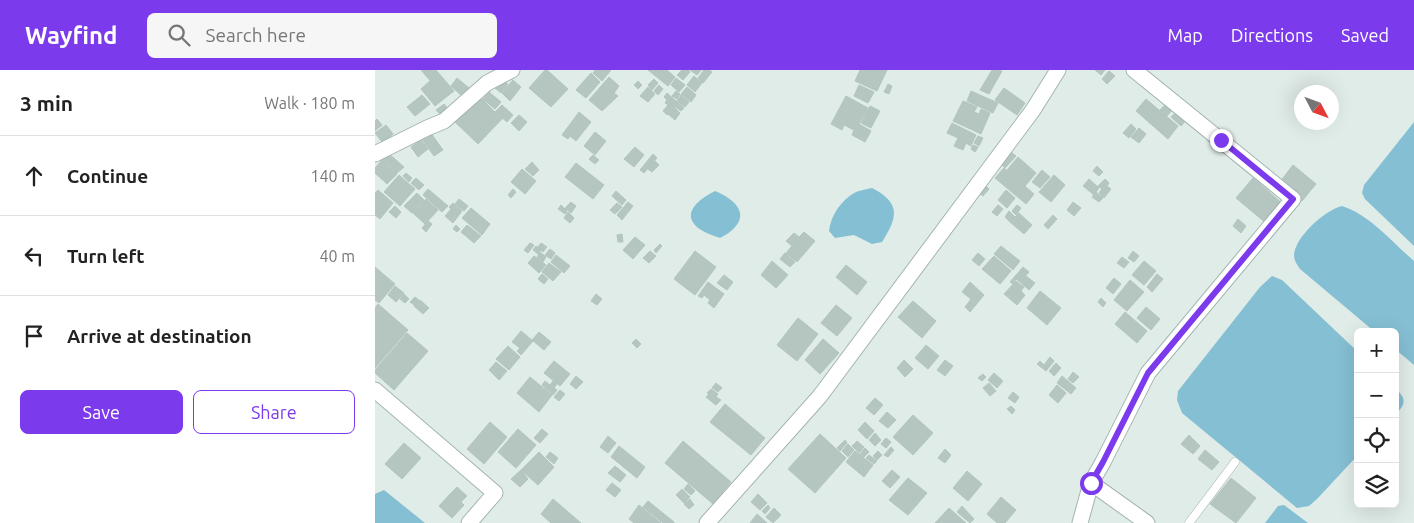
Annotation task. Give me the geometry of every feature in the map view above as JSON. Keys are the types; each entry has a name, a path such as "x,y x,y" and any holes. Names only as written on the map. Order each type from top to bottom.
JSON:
{"street":[{"path":"375,154 427,128 445,122 487,83 512,70"},
{"path":"707,523 821,396 1033,110 1058,70"},
{"path":"1080,523 1091,483 1148,373 1293,199 1134,70"},
{"path":"375,390 495,493 469,523"},
{"path":"1091,483 1147,523"}],"lane":[{"path":"1189,523 1235,462"}],"water":[{"path":"1414,122 1414,246 1365,199 1362,193 1364,185"},
{"path":"872,188 888,199 894,211 894,218 882,242 872,244 854,235 835,238 829,231 832,219 838,208 856,192"},
{"path":"715,191 732,201 740,213 740,219 736,226 720,238 708,234 699,228 693,223 691,217 692,210 696,204"},
{"path":"1342,206 1362,216 1414,261 1414,365 1399,352 1399,328 1370,328 1300,269 1295,261 1296,248 1305,233 1327,213"},
{"path":"1272,276 1282,280 1354,348 1354,459 1309,506 1297,508 1182,413 1177,400 1178,391 1260,287"},
{"path":"1399,392 1404,402 1399,410"},
{"path":"384,490 425,523 375,523 375,494"},
{"path":"1284,505 1308,523 1265,523 1278,506"}],"building":[{"path":"421,70 436,70 454,91 445,98"},
{"path":"545,70 568,89 551,107 529,88"},
{"path":"595,70 611,70 602,81 593,73"},
{"path":"648,70 667,70 675,77 668,86"},
{"path":"682,70 690,72 683,80 677,75"},
{"path":"690,70 701,70 697,75"},
{"path":"704,70 712,72 703,83 698,78"},
{"path":"860,70 887,70 877,91 855,81"},
{"path":"992,70 1002,71 989,94 980,90"},
{"path":"1095,70 1105,70 1101,75"},
{"path":"1109,71 1115,76 1107,84 1102,79"},
{"path":"591,73 600,82 586,98 576,90"},
{"path":"694,76 702,83 695,92 687,85"},
{"path":"609,77 619,86 614,93 618,96 602,111 589,100"},
{"path":"457,78 469,88 462,96 451,86"},
{"path":"676,78 685,85 679,92 671,85"},
{"path":"654,79 658,83 652,90 648,85"},
{"path":"502,80 508,84 501,93 495,88"},
{"path":"513,80 521,87 510,101 502,93"},
{"path":"430,81 445,98 435,106 421,89"},
{"path":"638,81 642,85 638,89 634,85"},
{"path":"888,84 892,86 889,94 884,92"},
{"path":"659,85 663,89 658,95 654,91"},
{"path":"859,85 874,92 868,103 854,96"},
{"path":"648,87 655,94 648,102 640,96"},
{"path":"687,87 696,95 691,102 681,94"},
{"path":"1004,88 1025,103 1017,115 995,100"},
{"path":"676,91 680,94 677,99 672,96"},
{"path":"971,91 998,103 993,113 967,101"},
{"path":"489,92 501,102 495,109 483,99"},
{"path":"667,93 684,108 681,111 674,106 667,115 663,111 668,105 665,103 667,100 664,97"},
{"path":"422,95 430,104 415,116 407,107"},
{"path":"681,95 689,102 685,107 677,101"},
{"path":"479,96 502,119 478,144 454,121"},
{"path":"846,96 868,108 859,124 871,131 865,142 852,135 854,130 844,125 842,130 831,124"},
{"path":"1146,99 1178,126 1168,139 1136,111"},
{"path":"963,101 977,107 974,112 979,114 981,109 990,113 981,134 953,121"},
{"path":"444,104 449,110 442,116 436,110"},
{"path":"1166,104 1173,109 1167,116 1160,110"},
{"path":"502,105 513,115 507,122 495,112"},
{"path":"870,106 880,111 871,128 861,123"},
{"path":"674,107 680,113 675,120 668,114"},
{"path":"579,112 591,122 576,141 570,136 568,139 562,135"},
{"path":"1176,112 1186,120 1181,126 1171,117"},
{"path":"519,115 527,122 519,131 511,123"},
{"path":"377,119 382,125 375,131 375,121"},
{"path":"952,123 976,135 971,146 966,143 963,150 954,146 958,138 947,133"},
{"path":"1131,124 1136,129 1129,138 1123,133"},
{"path":"386,125 393,134 383,143 375,133"},
{"path":"1139,128 1146,134 1139,143 1131,137"},
{"path":"428,129 443,150 434,156 419,135"},
{"path":"595,132 606,141 595,155 584,146"},
{"path":"978,136 983,138 979,146 974,143"},
{"path":"421,140 428,149 418,157 411,147"},
{"path":"973,145 978,147 975,152 971,149"},
{"path":"635,147 644,155 634,167 624,159"},
{"path":"1011,152 1016,156 1005,168 1001,164"},
{"path":"388,153 404,167 397,173 382,159"},
{"path":"653,154 657,158 644,173 640,170"},
{"path":"593,155 599,160 595,164 589,159"},
{"path":"1018,157 1036,173 1025,186 1007,170"},
{"path":"382,160 397,174 387,184 375,173 375,168"},
{"path":"655,161 659,165 652,172 648,169"},
{"path":"532,162 539,170 533,176 525,169"},
{"path":"576,163 604,185 593,199 565,177"},
{"path":"1293,165 1316,184 1302,201 1280,182"},
{"path":"1097,166 1103,172 1099,176 1093,171"},
{"path":"1004,168 1034,194 1026,204 995,178"},
{"path":"522,169 536,181 525,194 511,182"},
{"path":"1042,170 1050,177 1040,188 1032,182"},
{"path":"406,173 412,178 409,182 403,176"},
{"path":"399,175 415,189 400,206 384,192"},
{"path":"1054,175 1065,185 1051,202 1039,192"},
{"path":"416,178 424,185 419,190 411,183"},
{"path":"1253,178 1284,205 1267,224 1236,198"},
{"path":"1089,179 1099,188 1094,195 1083,186"},
{"path":"1105,179 1109,183 1107,186 1111,189 1104,198 1099,193 1102,189 1098,186"},
{"path":"984,184 989,189 983,196 978,192"},
{"path":"428,189 448,206 442,212 423,195"},
{"path":"513,189 516,192 511,198 508,195"},
{"path":"378,190 393,203 380,219 375,215 375,193"},
{"path":"1006,190 1015,198 1007,208 998,200"},
{"path":"616,191 626,200 622,205 612,196"},
{"path":"1096,192 1103,198 1099,202 1092,197"},
{"path":"417,193 424,200 412,213 404,206"},
{"path":"426,199 438,210 425,224 413,213"},
{"path":"459,199 468,206 464,211 455,204"},
{"path":"571,202 576,206 571,213 565,208"},
{"path":"628,202 633,206 622,220 617,215"},
{"path":"1073,202 1081,208 1074,216 1067,210"},
{"path":"453,203 462,211 453,223 445,216"},
{"path":"617,203 622,207 615,214 610,210"},
{"path":"561,205 567,211 565,214 558,209"},
{"path":"998,205 1003,209 997,216 992,212"},
{"path":"1017,205 1021,208 1016,215 1012,211"},
{"path":"395,206 401,212 396,218 389,212"},
{"path":"471,208 490,224 482,235 462,218"},
{"path":"1009,211 1015,217 1010,222 1005,217"},
{"path":"568,212 574,218 570,223 564,218"},
{"path":"1019,213 1032,225 1024,234 1010,222"},
{"path":"1053,215 1057,219 1048,229 1044,225"},
{"path":"1238,219 1246,226 1241,233 1233,226"},
{"path":"428,221 432,224 426,232 422,228"},
{"path":"456,225 460,229 457,232 453,229"},
{"path":"467,225 481,236 474,243 461,232"},
{"path":"804,232 815,241 797,262 786,253 792,246 786,241 794,233 799,237"},
{"path":"622,234 623,242 618,242 617,235"},
{"path":"635,237 645,245 633,259 623,250"},
{"path":"530,243 534,245 528,253 524,250"},
{"path":"541,243 547,247 543,252 538,247"},
{"path":"660,244 662,246 656,253 654,250"},
{"path":"536,246 541,250 538,254 533,250"},
{"path":"1001,246 1020,261 1013,270 994,254"},
{"path":"550,249 555,253 551,259 545,255"},
{"path":"650,251 656,256 649,263 643,258"},
{"path":"695,251 716,267 695,295 674,279"},
{"path":"1133,251 1139,256 1134,262 1128,258"},
{"path":"540,252 546,257 543,262 537,257"},
{"path":"785,253 795,262 790,267 780,259"},
{"path":"978,253 985,259 979,266 972,260"},
{"path":"556,255 570,266 564,273 551,262"},
{"path":"534,256 546,265 539,273 528,263"},
{"path":"994,256 1011,271 1000,284 982,269"},
{"path":"1122,257 1129,262 1124,268 1117,263"},
{"path":"772,261 788,275 776,288 761,275"},
{"path":"1144,261 1156,271 1144,285 1132,275"},
{"path":"549,263 561,272 553,281 542,272"},
{"path":"846,265 867,282 857,295 836,277"},
{"path":"375,267 395,284 379,303 375,300"},
{"path":"1023,267 1029,272 1020,282 1016,279 1013,284 1010,282"},
{"path":"542,274 548,279 544,284 538,279"},
{"path":"1157,274 1163,279 1152,292 1147,287"},
{"path":"724,275 733,282 727,290 717,283"},
{"path":"1026,276 1035,283 1029,290 1020,282"},
{"path":"1114,278 1121,284 1113,294 1106,288"},
{"path":"1130,280 1144,292 1127,311 1114,300"},
{"path":"1016,281 1024,287 1021,291 1025,295 1017,305 1004,294"},
{"path":"708,282 724,294 714,308 708,303 710,300 704,295 702,298 698,296"},
{"path":"970,282 984,295 970,312 965,307 971,299 962,292"},
{"path":"395,286 404,293 396,302 388,295"},
{"path":"1040,291 1061,308 1047,325 1027,308"},
{"path":"404,294 409,299 405,303 400,299"},
{"path":"596,294 602,299 597,305 591,301"},
{"path":"415,297 419,300 414,305 410,302"},
{"path":"1101,298 1106,303 1103,307 1098,302"},
{"path":"420,300 429,308 423,314 414,306"},
{"path":"913,301 936,321 922,338 898,317"},
{"path":"378,304 408,330 375,368 375,308"},
{"path":"836,305 852,318 837,336 821,323"},
{"path":"1146,307 1160,319 1151,330 1137,318"},
{"path":"1125,312 1147,331 1137,343 1115,324"},
{"path":"798,318 818,334 797,361 777,345"},
{"path":"521,331 533,341 521,355 517,351 520,348 512,342"},
{"path":"539,332 551,342 544,350 532,340"},
{"path":"407,333 428,351 394,390 375,373 375,370"},
{"path":"636,339 641,344 637,348 632,343"},
{"path":"823,339 839,353 820,374 805,360"},
{"path":"926,345 939,356 928,369 915,358"},
{"path":"508,346 520,357 509,370 496,359"},
{"path":"1050,357 1054,361 1046,371 1037,364 1040,361 1044,365"},
{"path":"904,360 913,369 905,377 897,368"},
{"path":"945,360 953,366 945,376 937,370"},
{"path":"554,361 570,374 560,386 544,373"},
{"path":"496,362 507,371 499,380 489,370"},
{"path":"1056,363 1061,368 1054,376 1049,371"},
{"path":"1073,372 1079,377 1073,383 1068,379"},
{"path":"994,373 1003,381 997,388 988,380"},
{"path":"983,374 986,377 982,381 978,378"},
{"path":"576,376 583,382 576,389 570,384"},
{"path":"1062,376 1076,388 1071,394 1057,383"},
{"path":"530,377 552,395 539,412 517,393"},
{"path":"545,381 550,385 553,381 557,384 554,388 557,390 553,395 542,385"},
{"path":"716,383 722,388 718,392 712,388"},
{"path":"989,383 996,391 990,396 983,388"},
{"path":"1057,385 1066,393 1058,403 1049,395"},
{"path":"711,389 718,394 712,402 706,397"},
{"path":"560,390 565,394 559,401 554,397"},
{"path":"1013,392 1019,397 1015,403 1008,398"},
{"path":"716,397 721,400 716,405 712,402"},
{"path":"875,398 883,405 874,415 866,408"},
{"path":"725,404 765,438 751,455 710,422"},
{"path":"1011,406 1015,410 1012,414 1007,409"},
{"path":"887,412 896,420 888,428 879,421"},
{"path":"913,415 933,433 913,455 893,437"},
{"path":"490,422 507,437 484,464 467,449"},
{"path":"865,422 874,431 867,439 858,430"},
{"path":"518,429 536,445 516,468 498,452"},
{"path":"542,429 548,434 540,443 534,438"},
{"path":"875,433 881,440 875,446 869,440"},
{"path":"820,434 846,458 815,493 788,469"},
{"path":"1189,435 1200,446 1193,454 1181,444"},
{"path":"608,436 616,443 608,453 600,447"},
{"path":"886,438 891,442 886,448 881,444"},
{"path":"845,440 847,443 840,451 837,448"},
{"path":"683,441 731,482 713,504 665,463"},
{"path":"857,441 864,447 859,453 852,446"},
{"path":"404,443 421,458 402,479 385,464"},
{"path":"848,444 854,450 848,457 842,451"},
{"path":"619,446 645,467 637,478 611,457"},
{"path":"891,447 894,450 888,457 884,455"},
{"path":"865,448 869,452 864,457 860,454"},
{"path":"945,449 951,455 945,463 938,458"},
{"path":"1205,450 1219,462 1212,470 1198,459"},
{"path":"855,451 873,465 864,477 846,462"},
{"path":"878,451 882,455 877,460 873,456"},
{"path":"539,452 554,467 538,485 521,470"},
{"path":"550,452 558,458 554,464 546,457"},
{"path":"869,455 877,461 874,464 866,458"},
{"path":"615,466 626,475 620,482 608,473"},
{"path":"521,470 528,479 520,487 511,479"},
{"path":"892,470 900,477 890,488 882,481"},
{"path":"967,471 982,484 968,501 953,488"},
{"path":"908,478 927,493 908,515 889,500"},
{"path":"1231,478 1256,498 1236,523 1210,504"},
{"path":"612,483 621,490 615,497 606,490"},
{"path":"688,484 695,491 691,495 684,489"},
{"path":"457,487 467,496 461,502 451,493"},
{"path":"682,489 690,497 684,503 676,495"},
{"path":"451,493 464,505 452,518 439,506"},
{"path":"758,494 767,503 760,510 751,502"},
{"path":"1001,497 1016,510 1005,523 997,523 987,514"},
{"path":"553,499 581,523 551,523 541,514"},
{"path":"690,499 694,505 689,509 684,504"},
{"path":"648,501 674,523 663,523 643,507"},
{"path":"639,505 661,523 634,523 629,519"},
{"path":"768,505 770,508 765,514 762,511"},
{"path":"962,506 974,519 970,523 957,512"},
{"path":"774,508 781,515 773,523 766,517"},
{"path":"949,508 966,523 935,523"},
{"path":"757,514 767,523 750,523"}],"route":[{"path":"1091,483 1148,373 1293,199 1221,140"}]}
